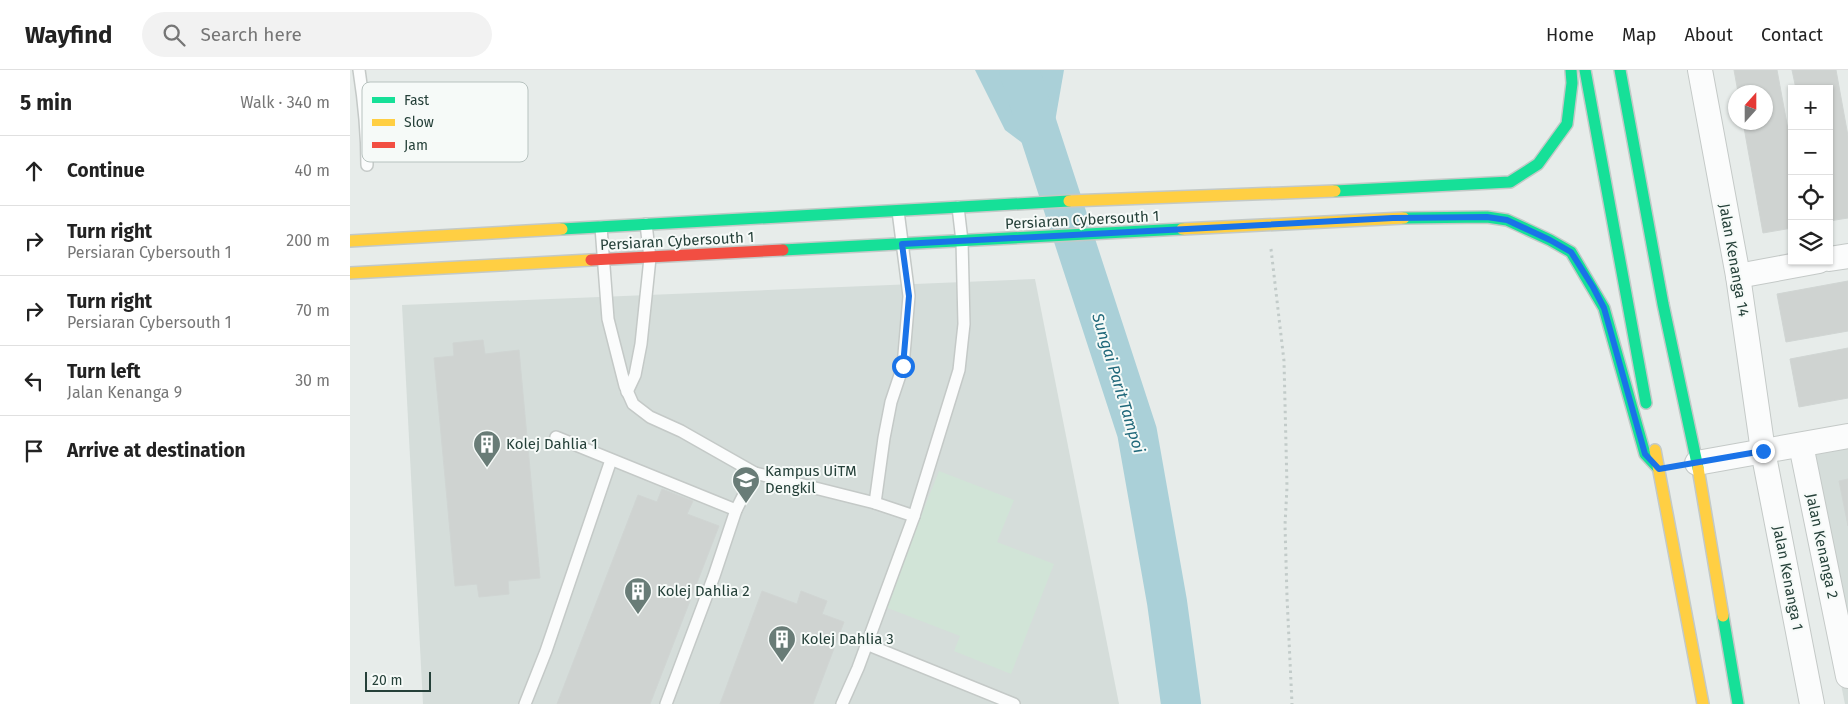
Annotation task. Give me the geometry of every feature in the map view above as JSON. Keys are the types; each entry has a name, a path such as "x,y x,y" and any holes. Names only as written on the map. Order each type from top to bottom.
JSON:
{"street":[{"name":"Persiaran Cybersouth 1","path":"350,241 1128,198 1384,190 1510,182 1538,164 1567,124 1572,83 1571,70"},
{"path":"1585,70 1648,410"},
{"path":"1620,70 1662,304 1738,704"},
{"name":"Jalan Kenanga 14","path":"1700,70 1738,276 1763,451"},
{"name":"Persiaran Cybersouth 1","path":"350,273 1393,218 1487,217 1507,220 1571,252 1604,308 1645,454 1663,468"},
{"path":"1833,258 1848,256"},
{"path":"1738,276 1797,265"},
{"path":"1692,464 1848,436"},
{"path":"1653,440 1663,468 1703,704"},
{"name":"Jalan Kenanga 2","path":"1801,445 1848,676"},
{"name":"Jalan Kenanga 1","path":"1763,451 1812,704"}],"lane":[{"path":"359,70 362,90"},
{"path":"842,704 914,516 960,370 964,324 962,241 958,207"},
{"path":"875,503 891,402 903,366 909,296 898,210"},
{"path":"627,392 635,375 641,344 650,258 646,224"},
{"path":"601,227 608,318 627,392 633,404 650,417 681,431 755,473 875,503 914,516"},
{"path":"556,437 736,510"},
{"path":"525,704 546,651 611,460"},
{"path":"666,704 714,576 736,510 755,473"},
{"path":"866,644 1014,704"}],"path":[{"path":"1268,226 1284,361 1287,487 1285,525 1292,704"}],"shaded area":[{"name":"Kampus UiTM Dengkil","path":"1035,279 1119,704 423,704 402,305"},
{"path":"1848,445 1848,704 1845,704 1794,455"}],"green space":[{"path":"939,471 1014,500 997,542 1054,564 1011,674 954,651 960,636 885,607"}],"water":[{"path":"975,70 1064,70 1048,162 1005,130"}],"building":[{"path":"1734,70 1777,70 1788,129 1788,229 1763,233 1744,130 1773,130 1773,85 1737,85"},
{"path":"1792,70 1836,70 1848,136 1848,218 1833,220 1833,85 1795,85"},
{"path":"1848,281 1848,331 1786,342 1777,294"},
{"name":"Kolej Dahlia 1","path":"483,340 485,354 519,350 540,578 508,581 509,594 479,597 477,584 455,586 434,358 454,356 453,343"},
{"path":"1848,348 1848,398 1799,407 1790,359"},
{"path":"1848,479 1848,526 1839,481"},
{"name":"Kolej Dahlia 2","path":"662,489 693,501 687,514 719,526 650,704 557,704 638,495 657,502"},
{"name":"Kolej Dahlia 3","path":"762,591 797,604 801,591 827,601 822,614 844,622 813,704 720,704"}],"waterway":[{"name":"Sungai Parit Tampoi","path":"1019,70 1137,432 1167,602 1181,704"}],"traffic: fast":[{"path":"1335,191 1510,182 1538,164 1567,124 1572,83 1571,70"},
{"path":"1585,70 1646,403"},
{"path":"1620,70 1663,304 1698,468"},
{"path":"562,229 1069,201"},
{"path":"1404,218 1487,217 1507,220 1571,252 1604,308 1645,454 1659,469"},
{"path":"783,250 1182,229"},
{"path":"1723,616 1738,704"}],"traffic: slow":[{"path":"1069,201 1335,191"},
{"path":"1182,229 1404,218"},
{"path":"350,241 562,229"},
{"path":"350,273 591,260"},
{"path":"1655,450 1703,704"},
{"path":"1698,468 1723,616"}],"traffic: jam":[{"path":"591,260 783,250"}],"place":[{"name":"Kolej Dahlia 1","path":"487,468"},
{"name":"Kampus UiTM Dengkil","path":"746,504"},
{"name":"Kolej Dahlia 2","path":"638,615"},
{"name":"Kolej Dahlia 3","path":"782,663"}],"route":[{"path":"903,366 909,296 902,244 1393,218 1487,217 1507,220 1571,252 1604,308 1645,454 1659,469 1763,451"}]}
